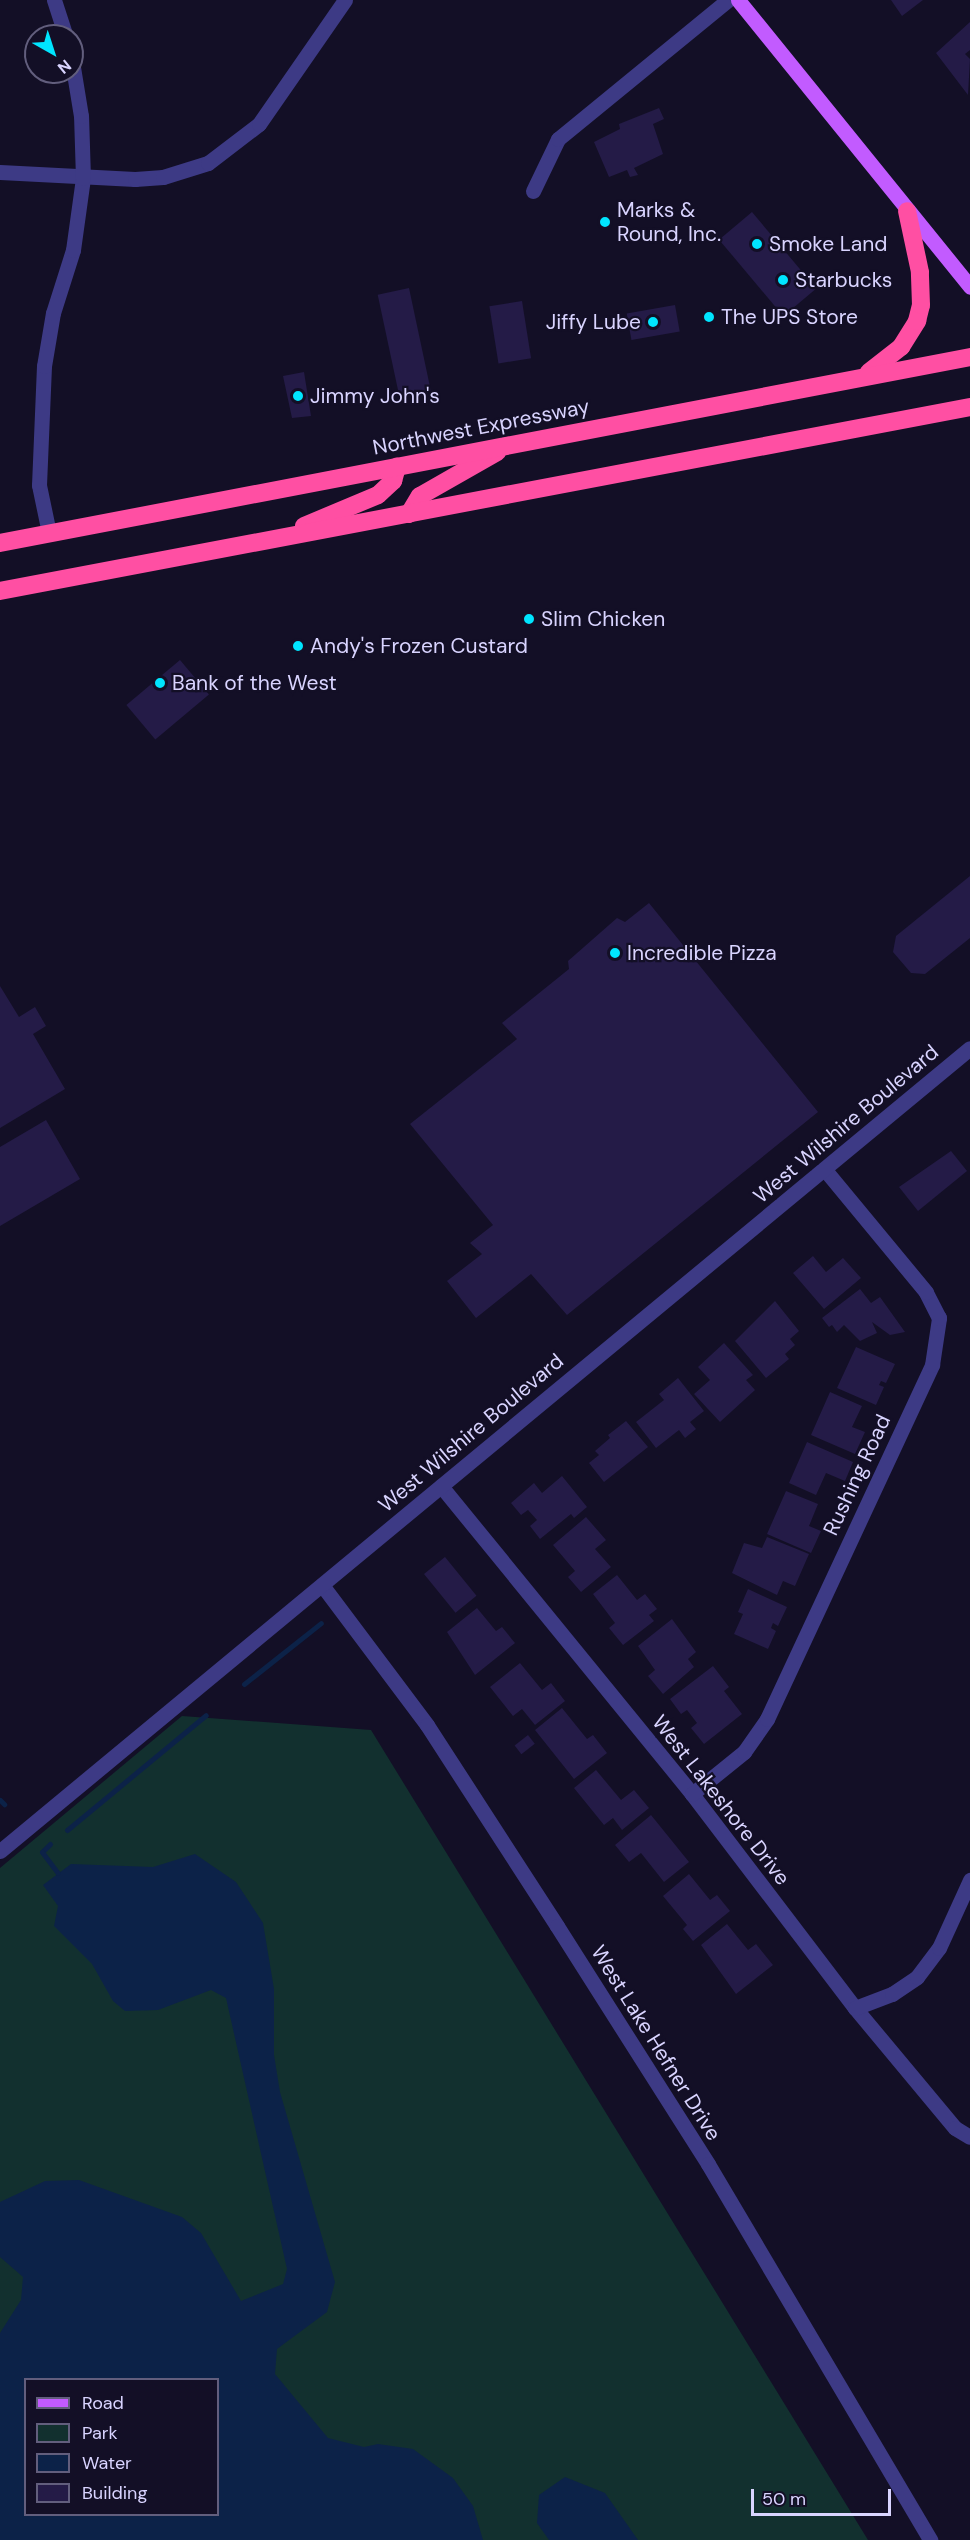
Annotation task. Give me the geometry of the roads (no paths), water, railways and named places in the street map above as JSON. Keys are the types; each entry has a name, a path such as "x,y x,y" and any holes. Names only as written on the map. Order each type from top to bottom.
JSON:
{"highway":[{"path":"861,378 902,347 917,321 922,290 907,211"},
{"name":"Northwest Expressway","path":"0,543 970,357"},
{"path":"0,591 970,407"},
{"path":"409,514 420,496 514,443"},
{"path":"278,538 378,495 393,481 397,467"}],"main road":[{"path":"738,0 970,287"}],"street":[{"path":"54,0 62,24"},
{"path":"0,172 83,178 164,177 208,163 226,153 275,105 345,0"},
{"path":"533,191 558,139 728,0"},
{"path":"49,534 39,485 44,366 53,313 73,250 83,178 81,116 76,84"},
{"name":"West Wilshire Boulevard","path":"0,1851 441,1486 554,1389 825,1170 970,1048"},
{"name":"Rushing Road","path":"692,1794 744,1752 767,1719 932,1365 939,1318 926,1292 825,1170"},
{"name":"West Lakeshore Drive","path":"441,1486 692,1794 855,2008 955,2128 970,2137"},
{"name":"West Lake Hefner Drive","path":"322,1585 427,1725 557,1926 708,2164 930,2540"},
{"path":"855,2008 892,1994 917,1977 939,1948 970,1880"}],"water":[{"path":"195,1854 236,1882 263,1923 274,1989 274,2055 280,2092 335,2282 327,2312 277,2349 275,2374 328,2438 364,2447 378,2444 413,2449 453,2478 473,2506 483,2540 0,2540 0,2333 21,2300 23,2277 0,2257 0,2202 45,2181 79,2180 182,2217 201,2233 241,2301 283,2284 287,2269 226,1998 211,1990 158,2010 125,2011 113,2001 92,1964 54,1926 58,1906 43,1885 71,1864 153,1867"},
{"path":"565,2477 605,2493 638,2540 549,2540 537,2523 539,2495"}],"waterway":[{"path":"244,1684 321,1623"},
{"path":"67,1830 206,1715"},
{"path":"0,1800 4,1804"},
{"path":"50,1844 42,1852 58,1873"}],"place":[{"name":"Marks & Round, Inc.","path":"605,222"},
{"name":"Smoke Land","path":"757,244"},
{"name":"Starbucks","path":"783,280"},
{"name":"The UPS Store","path":"709,317"},
{"name":"Jiffy Lube","path":"653,322"},
{"name":"Jimmy John's","path":"298,396"},
{"name":"Slim Chicken","path":"529,619"},
{"name":"Andy's Frozen Custard","path":"298,646"},
{"name":"Bank of the West","path":"160,683"},
{"name":"Incredible Pizza","path":"615,953"}]}
